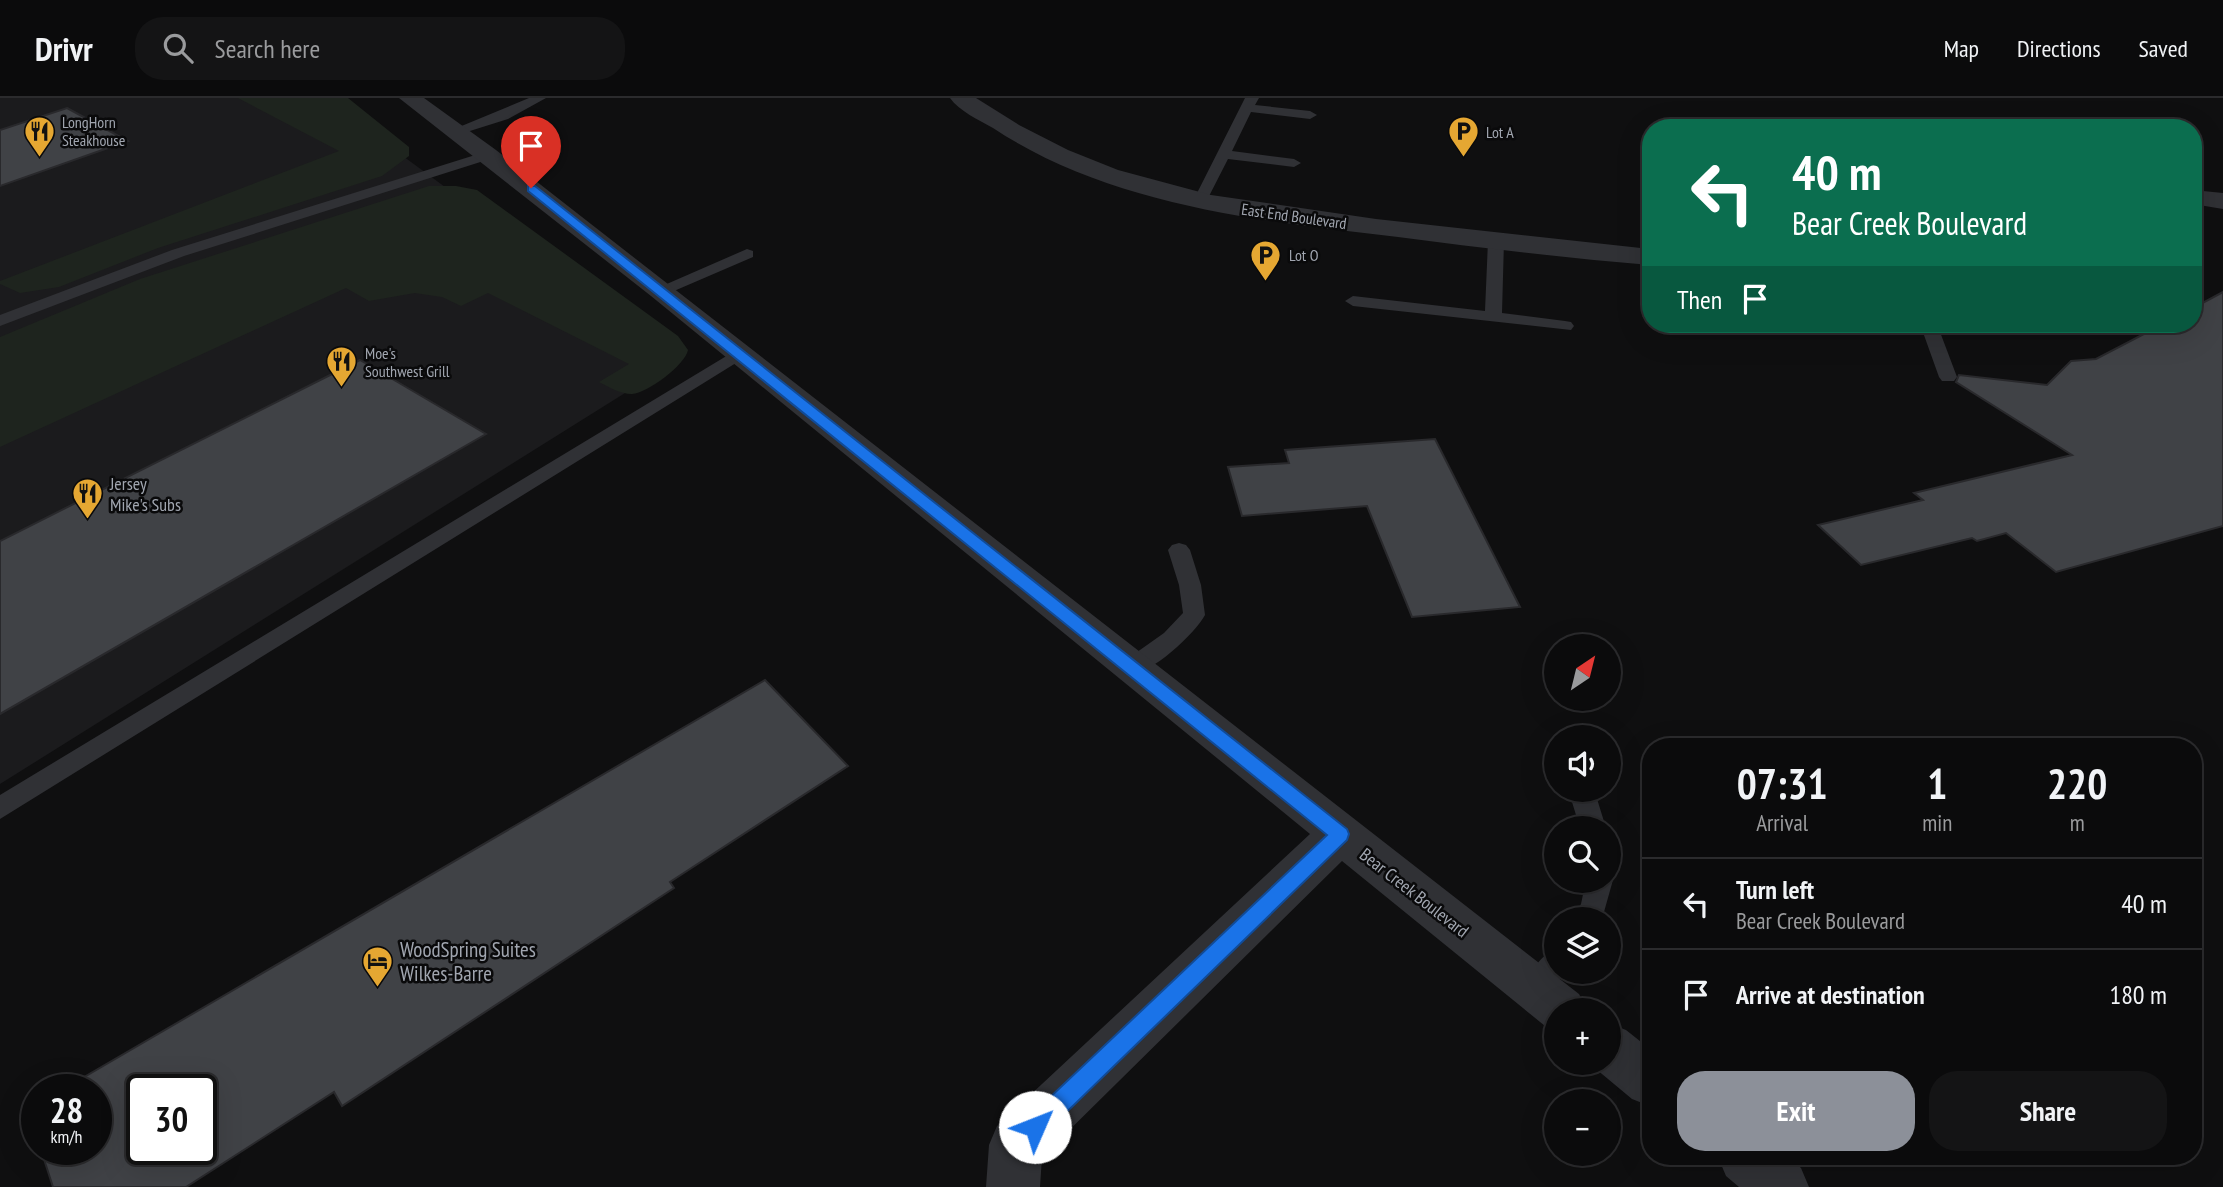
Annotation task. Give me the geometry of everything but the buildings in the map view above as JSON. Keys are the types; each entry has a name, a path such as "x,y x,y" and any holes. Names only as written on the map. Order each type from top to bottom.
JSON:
{"street":[{"name":"Bear Creek Boulevard","path":"410,98 488,155 661,290 737,354 1340,834 1551,987"},
{"name":"East End Boulevard","path":"961,98 1035,146 1091,170 1200,201 1278,216 1642,256"},
{"path":"2202,198 2223,201"},
{"path":"1013,1187 1016,1145 1340,834"},
{"path":"1621,1058 1642,1075"},
{"path":"1755,1165 1782,1187"}],"lane":[{"path":"454,132 503,116 540,98"},
{"path":"1200,201 1249,103 1310,115"},
{"path":"1224,154 1294,163"},
{"path":"0,321 178,253 488,155"},
{"path":"1493,317 1496,241"},
{"path":"661,290 747,254"},
{"path":"1353,301 1565,326"},
{"path":"0,302 36,306"},
{"path":"1931,333 1948,377"},
{"path":"0,808 737,354"},
{"path":"1131,668 1172,639 1194,615 1190,585 1179,550"}],"shaded area":[{"path":"0,98 324,98 656,342 657,373 0,784"},
{"path":"238,98 348,98 409,147 409,156 382,176 158,248 59,287 20,293 0,284 0,281 339,151"},
{"path":"429,186 456,186 477,190 678,336 688,350 685,356 656,384 632,394 623,393 599,382 629,364 488,293 461,306 442,297 415,293 369,301 346,288 0,447 0,337 140,279"}],"place":[{"name":"LongHorn Steakhouse","path":"39,158"},
{"name":"Lot A","path":"1463,159"},
{"name":"Lot O","path":"1266,282"},
{"name":"Moe's Southwest Grill","path":"342,389"},
{"name":"Jersey Mike's Subs","path":"87,521"},
{"name":"WoodSpring Suites Wilkes-Barre","path":"377,989"}],"route":[{"path":"531,188 1340,834 1035,1127"}]}
